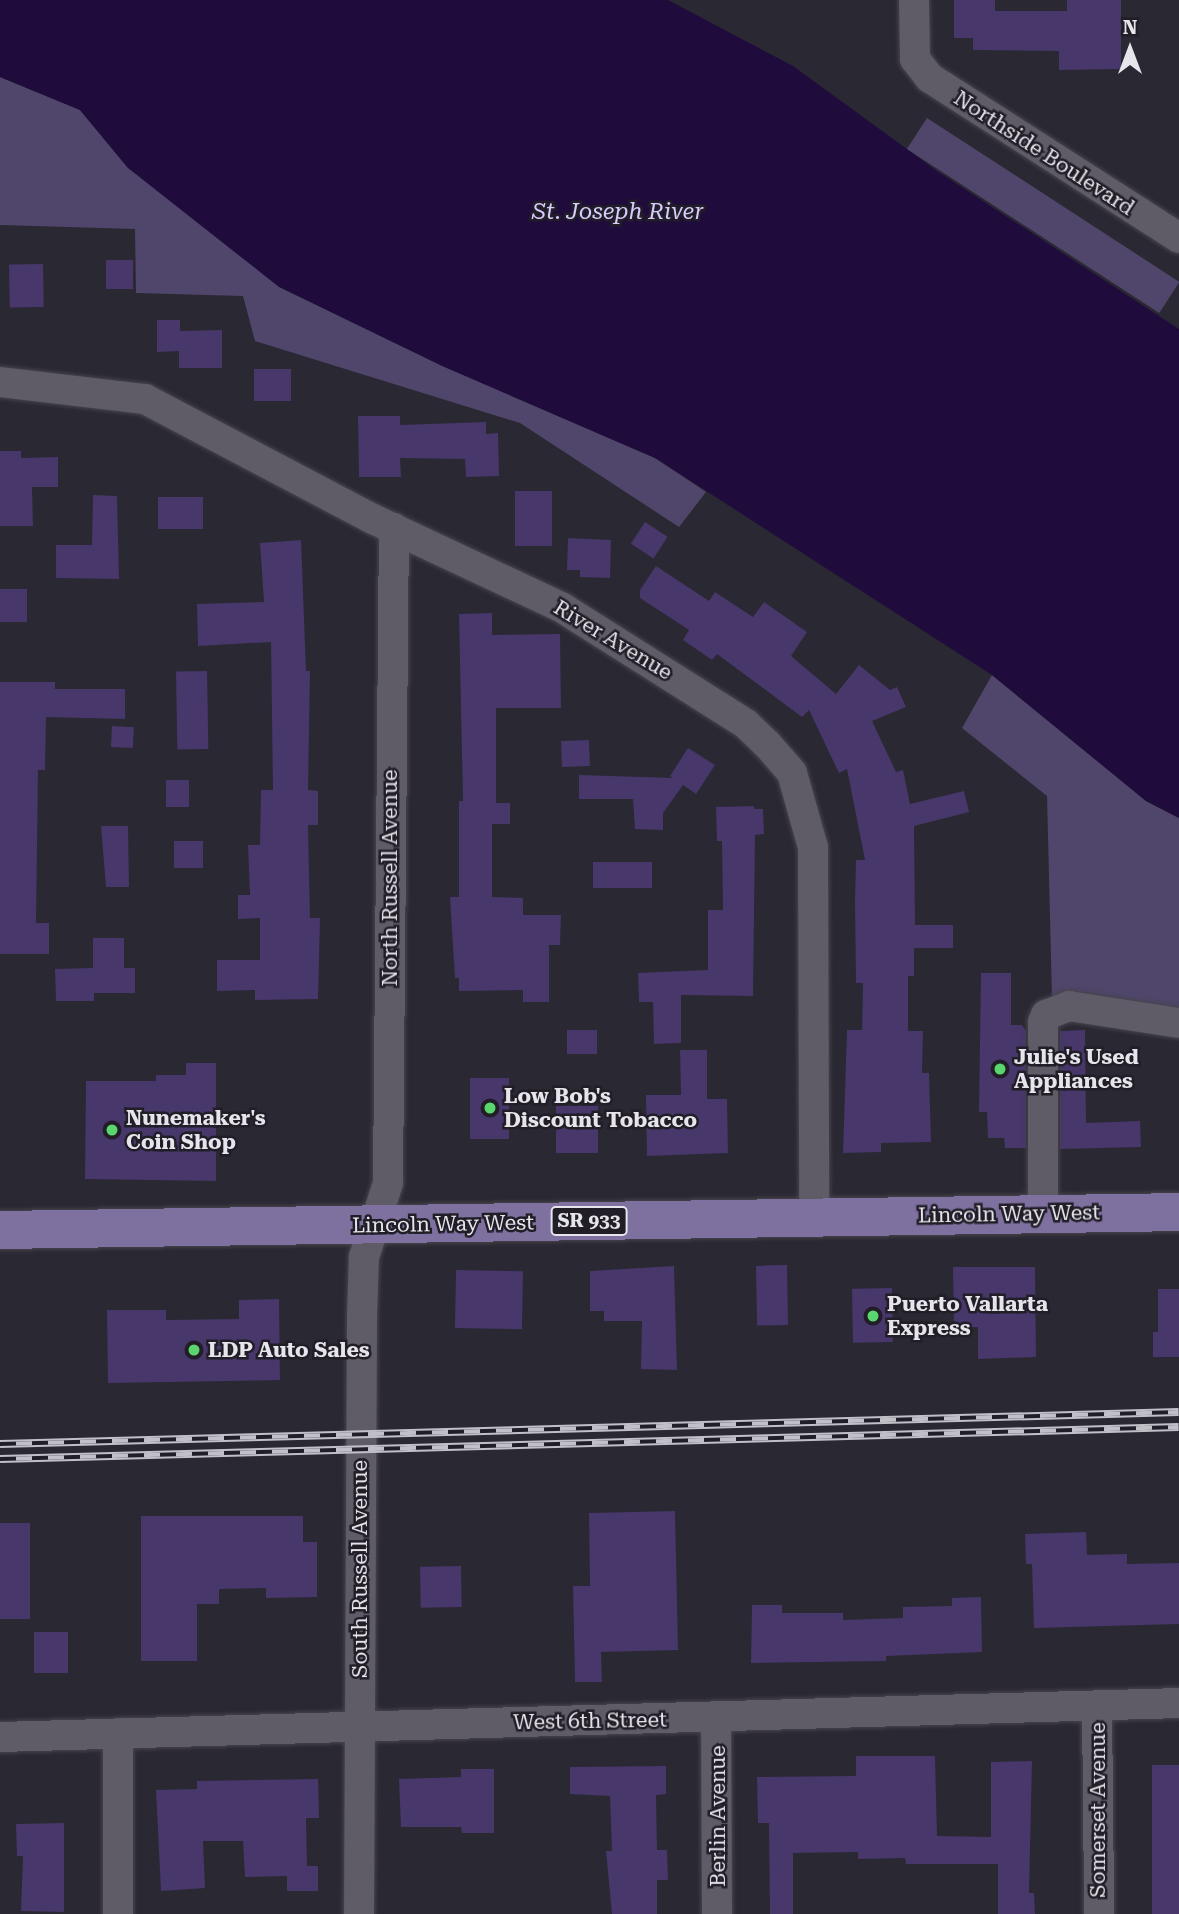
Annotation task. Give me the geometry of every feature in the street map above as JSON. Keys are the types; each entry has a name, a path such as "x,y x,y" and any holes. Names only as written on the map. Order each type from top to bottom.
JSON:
{"main road":[{"name":"Lincoln Way West","path":"0,1230 1179,1212"}],"street":[{"name":"Northside Boulevard","path":"914,0 915,59 930,78 1179,238"},
{"name":"River Avenue","path":"0,382 145,399 394,528 561,607 614,637 746,724 792,773 814,847 814,1217"},
{"name":"North Russell Avenue","path":"374,1225 388,1183 394,528"},
{"path":"1043,1214 1042,1022 1046,1015 1069,1006 1179,1023"},
{"name":"South Russell Avenue","path":"359,1914 362,1316 364,1257 374,1225"},
{"name":"West 6th Street","path":"0,1737 1179,1703"},
{"name":"Somerset Avenue","path":"1097,1706 1098,1914"},
{"name":"Berlin Avenue","path":"716,1718 717,1914"},
{"path":"118,1733 118,1914"}],"shaded area":[{"path":"0,77 80,110 128,168 440,365 655,458 706,492 679,527 520,423 255,341 243,296 136,293 135,229 0,225"},
{"path":"927,118 1179,282 1159,313 907,149"},
{"path":"992,675 1146,801 1179,818 1179,1009 1052,999 1047,796 962,728"}],"water":[{"name":"St. Joseph River","path":"0,0 668,0 793,66 937,171 1179,329 1179,818 1146,801 992,675 655,458 440,365 279,287 128,168 80,110 0,77"}],"building":[{"path":"954,0 995,0 995,11 1067,11 1067,0 1121,0 1121,69 1059,70 1059,51 973,50 973,38 954,38"},
{"path":"106,260 133,260 133,289 106,289"},
{"path":"43,264 44,307 10,308 9,265"},
{"path":"157,320 180,320 180,331 222,330 222,368 179,368 179,351 157,352"},
{"path":"254,369 291,369 291,401 254,401"},
{"path":"358,416 400,416 400,425 486,422 486,434 498,433 499,476 466,477 465,459 400,458 401,477 359,477"},
{"path":"0,451 21,451 21,458 58,457 58,487 32,487 33,526 0,526"},
{"path":"515,491 552,491 552,546 515,546"},
{"path":"93,495 117,496 119,579 56,578 56,545 92,545"},
{"path":"158,497 203,497 203,529 158,529"},
{"path":"645,522 668,537 653,559 631,544"},
{"path":"568,538 611,540 610,578 580,577 580,570 567,570"},
{"path":"301,540 306,671 310,671 308,790 318,791 318,825 308,825 310,918 320,918 318,999 255,1000 255,990 217,991 217,960 260,960 260,918 238,919 238,895 250,895 248,845 260,845 261,790 273,790 271,642 198,646 197,604 264,602 260,543"},
{"path":"656,566 709,601 715,592 753,617 764,602 807,632 791,656 836,694 859,665 890,690 897,687 906,707 872,721 896,772 903,770 910,804 964,791 969,812 914,826 915,925 953,925 953,948 914,948 914,976 908,976 908,1031 923,1031 922,1073 929,1073 931,1142 881,1143 881,1152 843,1153 847,1030 862,1030 863,983 856,983 855,900 856,860 865,860 847,769 839,773 809,710 802,717 717,654 712,660 683,640 689,630 640,598 640,590"},
{"path":"0,589 27,589 27,622 0,622"},
{"path":"492,613 492,635 560,634 561,708 496,708 496,803 510,803 510,824 492,824 492,897 523,898 523,915 561,915 560,945 549,945 549,1002 523,1002 523,990 459,991 459,978 455,978 450,897 459,897 459,801 463,801 459,614"},
{"path":"207,671 208,749 177,750 176,672"},
{"path":"0,682 55,682 55,689 125,689 125,719 46,717 45,770 38,770 36,923 49,923 49,954 0,954"},
{"path":"112,726 134,727 133,748 111,747"},
{"path":"589,740 590,766 562,767 561,741"},
{"path":"688,748 715,765 696,794 683,785 663,813 663,830 635,829 633,799 579,799 579,775 673,778 670,776"},
{"path":"166,780 189,780 189,807 166,807"},
{"path":"754,806 754,809 763,809 764,834 755,835 753,996 681,995 681,1043 654,1044 653,1002 639,1002 638,973 708,970 708,910 723,910 722,841 717,841 716,807"},
{"path":"101,826 128,826 129,887 106,887"},
{"path":"174,841 203,841 203,868 174,868"},
{"path":"593,862 652,862 652,888 593,888"},
{"path":"93,938 124,938 124,968 135,968 135,993 94,993 94,1001 56,1001 55,969 93,968"},
{"name":"Julie's Used Appliances","path":"981,973 1011,973 1011,1025 1022,1025 1026,1031 1026,1148 1005,1148 1004,1138 988,1138 987,1112 979,1112"},
{"path":"567,1030 597,1030 597,1054 567,1054"},
{"path":"1085,1030 1086,1123 1140,1121 1141,1147 1060,1149 1060,1031"},
{"path":"680,1050 707,1050 707,1099 727,1099 728,1153 647,1156 646,1095 681,1095"},
{"path":"186,1063 216,1063 216,1181 85,1179 86,1081 156,1081 156,1075 186,1075"},
{"name":"Low Bob's Discount Tobacco","path":"470,1078 509,1078 509,1139 470,1139"},
{"path":"556,1106 598,1106 598,1153 556,1153"},
{"path":"787,1265 788,1325 757,1326 756,1266"},
{"path":"674,1266 677,1370 641,1369 642,1321 604,1321 604,1311 590,1311 590,1271"},
{"path":"953,1267 1035,1267 1036,1357 978,1359 978,1327 954,1327"},
{"path":"456,1270 523,1271 522,1329 455,1328"},
{"name":"Puerto Vallarta Express","path":"892,1288 893,1342 853,1343 852,1289"},
{"path":"1158,1289 1179,1289 1179,1357 1153,1357 1153,1332 1158,1332"},
{"name":"LDP Auto Sales","path":"279,1299 280,1380 108,1383 107,1310 166,1310 166,1320 239,1319 239,1300"},
{"path":"675,1511 678,1650 601,1652 602,1682 575,1682 573,1586 590,1586 589,1513"},
{"path":"141,1516 303,1516 303,1542 317,1542 317,1597 266,1598 266,1588 219,1589 219,1604 197,1604 197,1661 141,1661"},
{"path":"0,1523 30,1523 30,1619 0,1619"},
{"path":"1086,1532 1087,1555 1127,1554 1127,1564 1179,1563 1179,1624 1034,1628 1032,1564 1026,1564 1025,1534"},
{"path":"461,1566 462,1607 421,1608 420,1567"},
{"path":"981,1597 982,1652 886,1656 886,1661 751,1663 752,1605 782,1605 782,1613 843,1613 843,1620 903,1618 903,1607 952,1606 952,1598"},
{"path":"34,1632 68,1632 68,1673 34,1673"},
{"path":"856,1756 935,1756 937,1836 991,1837 991,1762 1032,1761 1029,1893 1034,1893 1035,1914 998,1914 998,1864 906,1864 905,1858 858,1859 858,1852 793,1853 793,1914 770,1914 769,1823 758,1823 757,1777 856,1776"},
{"path":"1152,1765 1179,1765 1179,1914 1152,1914"},
{"path":"666,1766 666,1794 656,1795 657,1850 667,1850 668,1880 657,1880 657,1914 612,1914 606,1851 612,1851 610,1796 570,1794 570,1767"},
{"path":"461,1769 494,1769 494,1833 462,1833 461,1827 401,1827 399,1779 461,1777"},
{"path":"318,1779 319,1818 306,1818 307,1866 318,1866 318,1891 287,1891 287,1876 245,1877 243,1841 203,1841 205,1888 161,1891 156,1790 197,1789 197,1781"},
{"path":"64,1823 64,1912 21,1911 23,1856 17,1856 16,1824"}],"railway":[{"path":"0,1444 1179,1412"},
{"path":"0,1459 1179,1427"}],"place":[{"name":"Julie's Used Appliances","path":"1000,1069"},
{"name":"Low Bob's Discount Tobacco","path":"490,1108"},
{"name":"Nunemaker's Coin Shop","path":"112,1130"},
{"name":"Puerto Vallarta Express","path":"873,1316"},
{"name":"LDP Auto Sales","path":"194,1350"}]}
